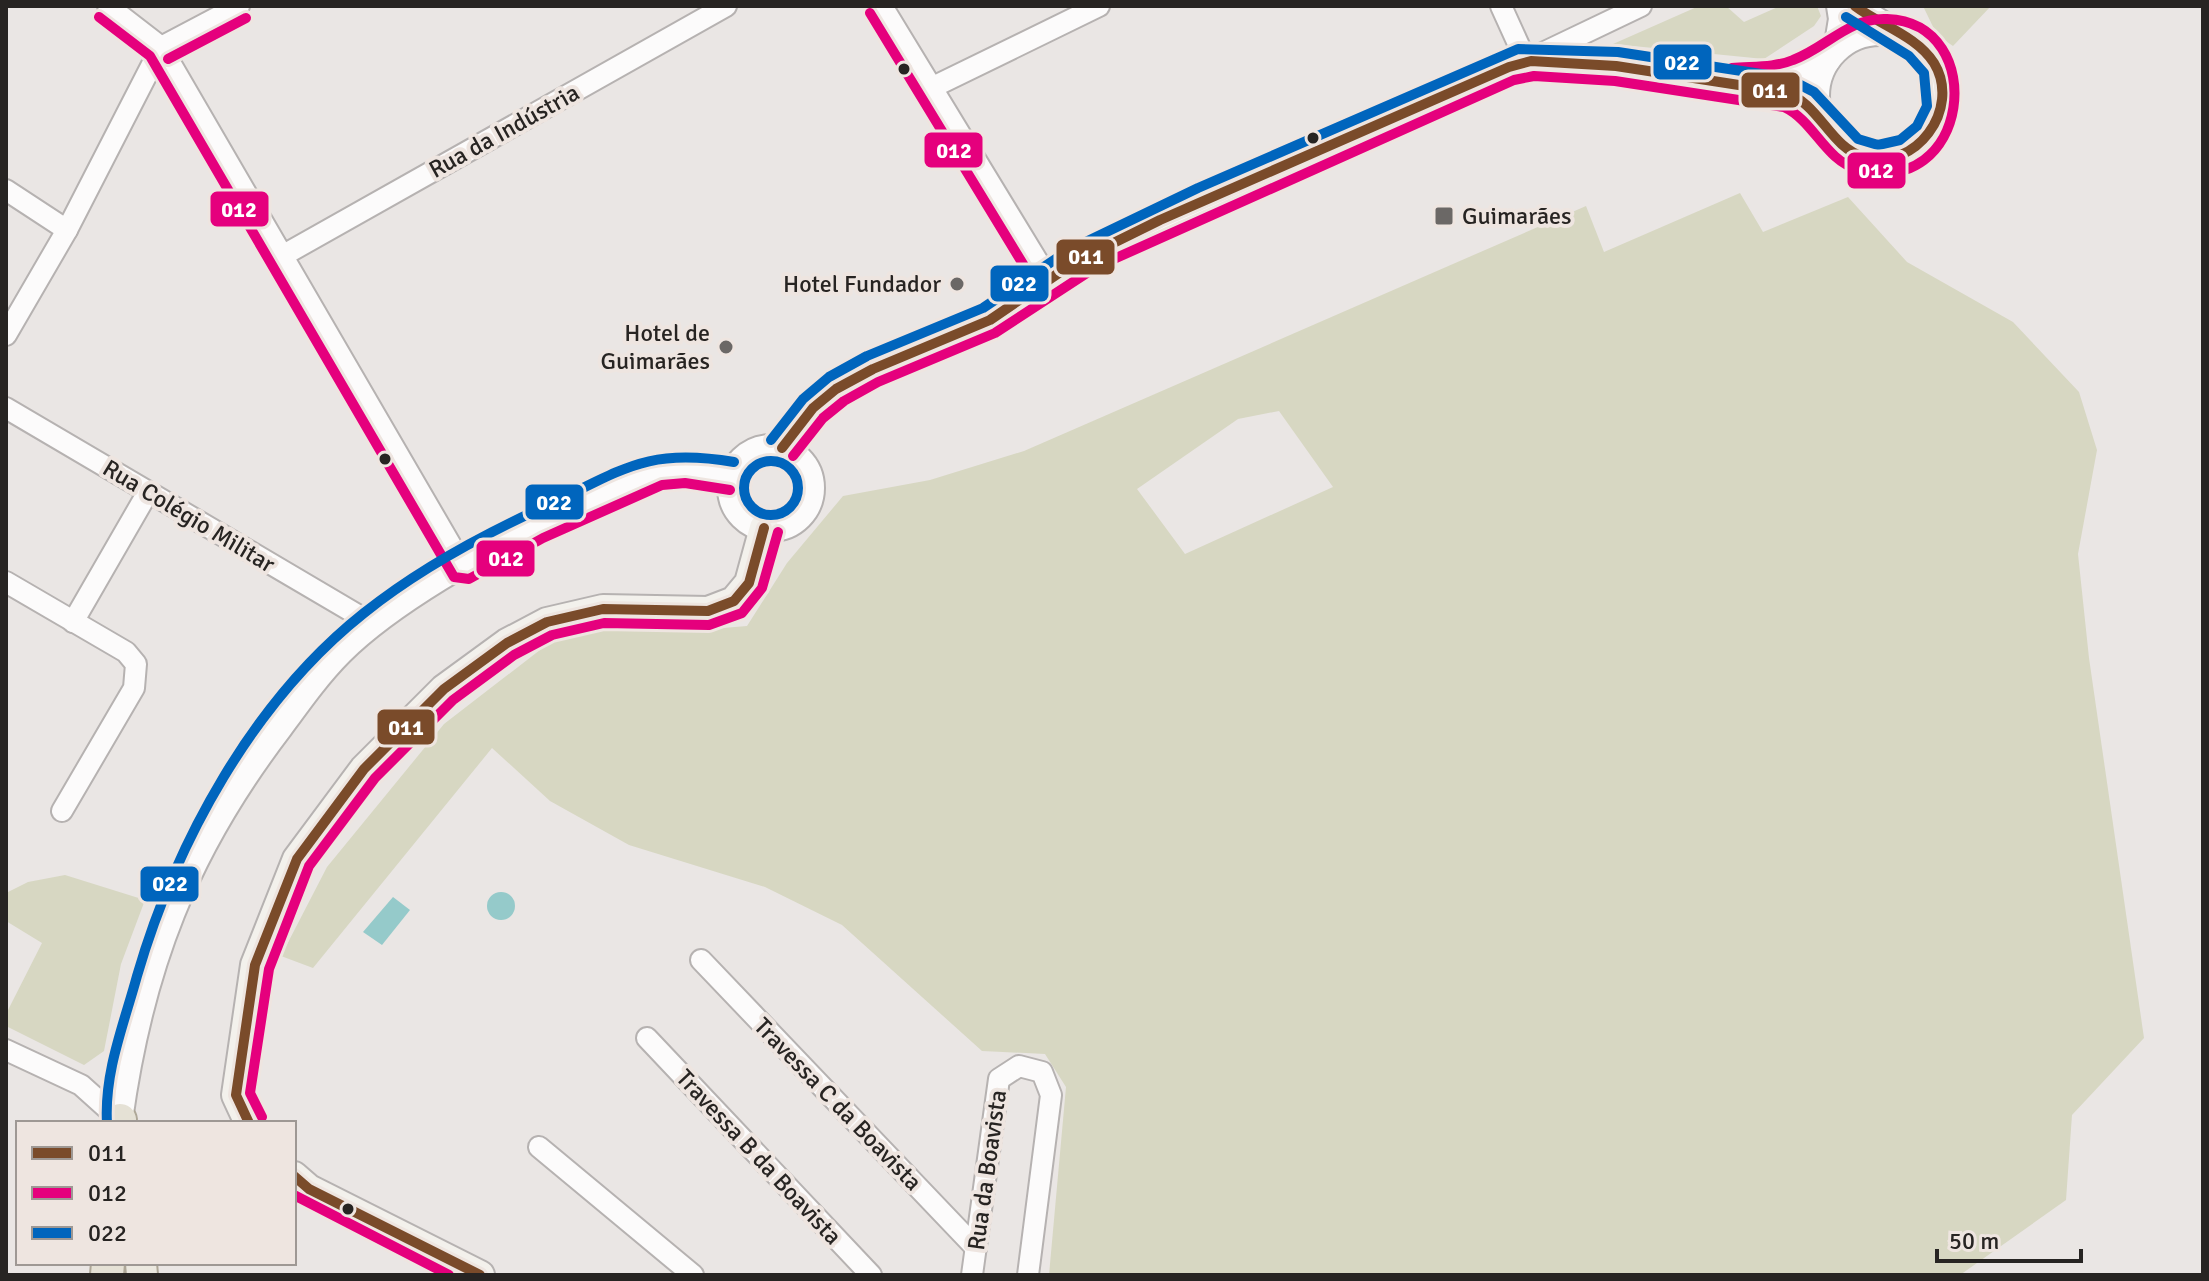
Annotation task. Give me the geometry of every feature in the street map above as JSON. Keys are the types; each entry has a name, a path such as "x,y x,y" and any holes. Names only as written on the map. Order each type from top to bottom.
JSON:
{"main road":[{"path":"248,1121 236,1095 255,965 297,859 364,769 444,689 507,643 547,622 603,609 708,611 734,601 749,583 764,528"},
{"path":"296,1178 309,1189 480,1275"}],"street":[{"path":"108,6 161,47 463,566"},
{"path":"6,335 67,230 161,47 239,6"},
{"name":"Rua da Indústria","path":"282,256 726,6"},
{"path":"882,6 1049,280"},
{"path":"931,88 1099,6"},
{"path":"1501,6 1526,61"},
{"path":"782,448 801,422 836,389 992,319 1072,264 1526,61 1641,6"},
{"path":"1823,122 1817,100 1820,77 1832,55 1841,19 1839,6"},
{"path":"1526,61 1734,82 1794,95 1810,106 1835,140 1852,153 1874,159 1897,157 1916,148 1931,133 1940,116 1944,97 1935,66 1913,41 1870,18 1855,6"},
{"path":"1734,82 1789,77 1832,55 1860,36 1878,33 1913,41"},
{"path":"6,190 67,230"},
{"name":"Rua Colégio Militar","path":"6,408 373,624"},
{"path":"782,448 807,466 812,479 812,495 802,515 789,525 764,528 739,513 732,499 732,476 739,462 752,451 782,448"},
{"path":"120,1121 137,1024 171,911 188,872 251,766 318,677 373,624 463,566 537,525 659,471 686,469 732,476"},
{"path":"73,622 148,492"},
{"path":"6,582 126,652 136,664 137,676 62,811"},
{"name":"Travessa C da Boavista","path":"701,960 976,1248"},
{"name":"Travessa B da Boavista","path":"647,1038 871,1275"},
{"path":"6,1050 81,1085 119,1121"},
{"name":"Rua da Boavista","path":"972,1275 999,1079 1019,1066 1042,1072 1051,1095 1028,1275"},
{"path":"539,1147 693,1275"}],"green space":[{"path":"1699,6 1726,6 1744,22 1780,6 1817,6 1821,16 1814,26 1764,59 1613,44"},
{"path":"1923,6 1991,6 1953,46 1937,35"},
{"path":"1740,193 1763,232 1848,197 1907,262 2013,322 2079,392 2097,450 2078,554 2089,658 2144,1038 2072,1115 2066,1200 1960,1275 1049,1275 1066,1087 1045,1054 982,1051 842,925 765,887 629,845 550,801 492,748 313,968 281,956 327,867 444,724 549,643 611,621 699,630 747,626 787,563 843,496 930,480 1024,451 1586,206 1604,252","holes":["1279,411 1333,487 1185,554 1137,489 1238,419"]},
{"path":"65,875 145,900 121,964 104,1051 84,1065 6,1026 6,1014 42,943 6,921 6,893 28,882"}],"water":[{"path":"501,892 511,896 515,906 511,916 501,920 491,916 487,906 491,896"},
{"path":"393,897 410,910 382,945 363,932"}],"transit line":[{"name":"011","path":"782,448 813,408 836,389 873,369 990,320 1075,262 1160,220 1509,67 1531,61 1616,66 1784,92 1807,105 1852,152 1883,159 1900,155 1916,146 1929,133 1938,117 1942,99 1941,81 1934,63 1918,45 1855,6"},
{"name":"012","path":"870,13 1037,287"},
{"name":"012","path":"99,17 150,56 454,577 469,579 543,538 662,485 685,483 730,490"},
{"name":"022","path":"771,440 803,399 829,377 867,356 983,308 1069,250 1198,188 1518,49 1618,52 1787,78 1814,92 1858,139 1878,145 1900,140 1917,126 1927,106 1924,73 1909,56 1846,17"},
{"name":"012","path":"168,59 246,18"},
{"name":"012","path":"793,456 823,418 844,401 878,382 995,333 1096,267 1514,80 1534,76 1615,81 1784,107 1804,121 1846,164 1857,169 1895,172 1924,160 1944,137 1953,108 1953,77 1942,49 1920,28 1887,19 1849,28 1786,63 1732,68"},
{"name":"022","path":"107,1121 109,1085 116,1048 153,926 173,875 197,825 254,731 287,688 324,648 364,613 429,567 498,529 616,472 678,457 734,462"},
{"name":"022","path":"771,461 790,469 798,488 790,507 771,515 752,507 744,488 752,469 771,461"},
{"name":"011","path":"248,1121 236,1095 255,965 297,859 364,769 444,689 507,643 547,622 603,609 708,611 734,601 749,583 764,528"},
{"name":"012","path":"262,1117 250,1093 269,969 309,866 375,778 453,700 514,655 552,635 604,623 709,625 742,613 762,588 778,532"},
{"name":"011","path":"296,1178 309,1189 480,1275"},
{"name":"012","path":"296,1196 449,1275"}],"place":[{"name":"Guimarães","path":"1444,216"},
{"name":"Hotel Fundador","path":"957,284"},
{"name":"Hotel de Guimarães","path":"726,347"}]}
